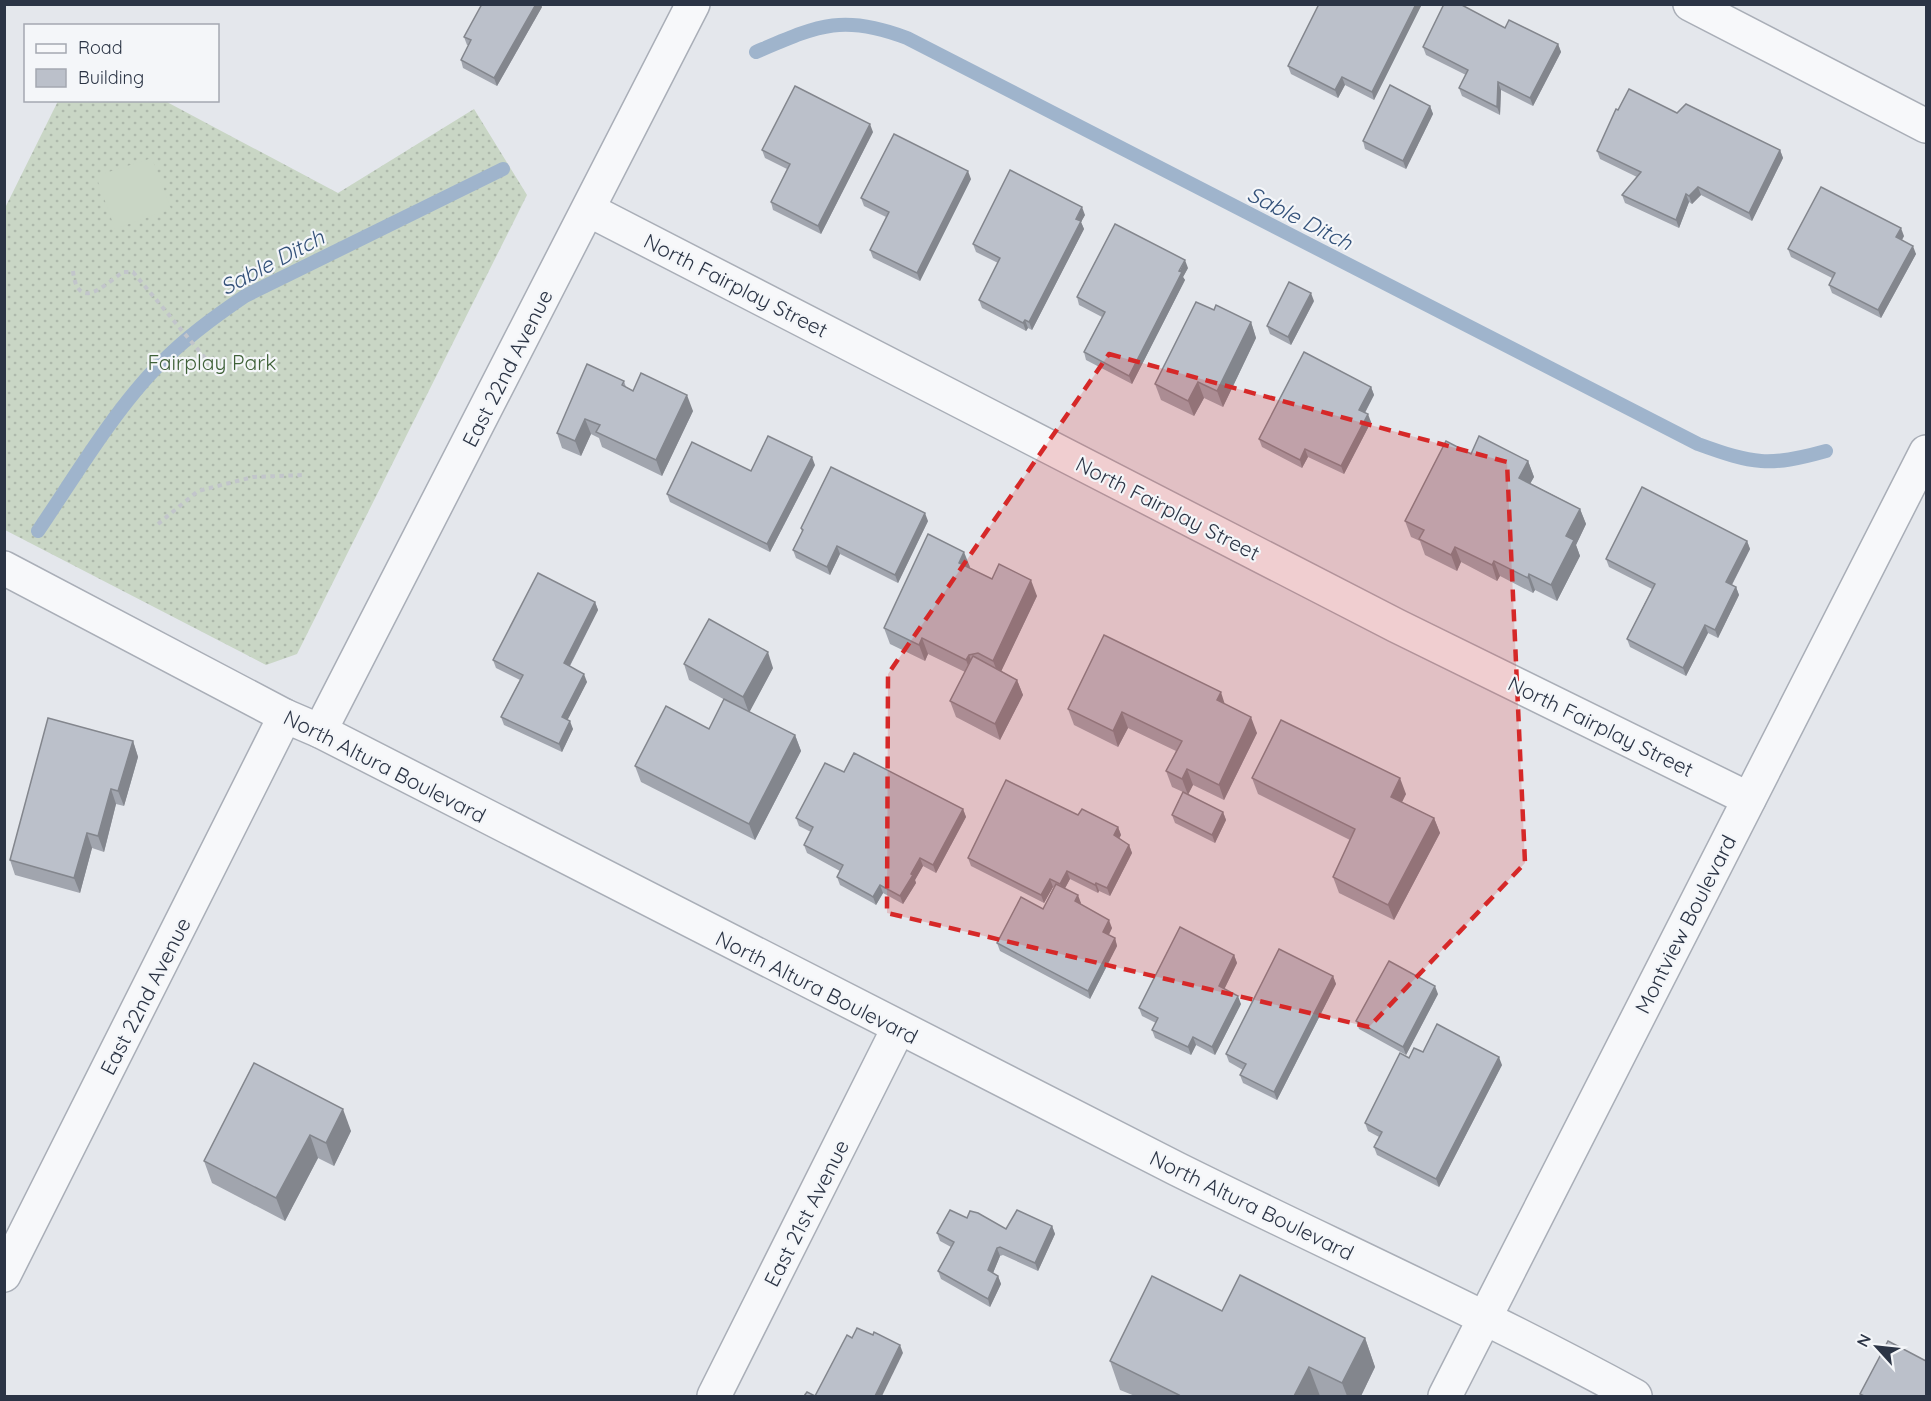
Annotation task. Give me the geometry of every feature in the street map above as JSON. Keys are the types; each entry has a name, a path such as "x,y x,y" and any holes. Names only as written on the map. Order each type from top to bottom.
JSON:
{"street":[{"name":"East 22nd Avenue","path":"320,731 693,4"},
{"path":"1690,4 1926,126"},
{"name":"North Fairplay Street","path":"589,210 1387,621 1749,799"},
{"name":"Montview Boulevard","path":"1445,1396 1926,452"},
{"name":"North Altura Boulevard","path":"4,568 285,716 320,731 898,1029 1484,1319 1529,1339 1635,1396"},
{"name":"East 22nd Avenue","path":"4,1275 285,716"},
{"name":"East 21st Avenue","path":"714,1396 898,1029"}],"path":[{"path":"73,271 75,283 85,294 93,293 123,272 129,271 210,364"},
{"path":"158,524 198,491 253,477 303,475"}],"highlighted area":[{"path":"1109,354 1507,462 1525,863 1369,1027 887,913 888,674"}],"green space":[{"name":"Fairplay Park","path":"58,102 167,102 338,193 474,109 527,195 297,654 266,665 5,530 4,210"},
{"path":"152,158 171,209 115,229 96,176"}],"building":[{"path":"482,4 536,4 494,78 461,60 471,40 464,37"},
{"path":"1319,4 1416,4 1372,92 1342,77 1335,90 1288,66"},
{"path":"1444,4 1460,4 1505,28 1509,20 1558,44 1530,98 1498,82 1497,107 1459,88 1468,70 1423,47"},
{"path":"1390,85 1430,106 1403,161 1363,141"},
{"path":"795,86 870,124 818,226 771,202 790,164 762,150"},
{"path":"1629,89 1677,113 1686,104 1780,150 1749,213 1698,187 1689,196 1686,194 1676,220 1622,195 1641,172 1597,151 1616,109 1618,110"},
{"path":"894,134 968,171 917,273 870,250 889,212 861,198"},
{"path":"1010,170 1082,207 1076,219 1081,221 1029,322 1025,320 1023,323 979,300 1000,258 973,244"},
{"path":"1821,187 1901,228 1896,237 1913,246 1878,310 1829,285 1835,273 1788,249"},
{"path":"1115,224 1185,260 1179,271 1182,272 1129,376 1084,352 1105,312 1077,297"},
{"path":"1289,282 1311,293 1288,337 1267,326"},
{"path":"1196,302 1214,310 1216,305 1251,322 1217,391 1198,382 1188,401 1155,384"},
{"path":"1304,352 1371,387 1359,410 1368,414 1341,466 1305,449 1300,460 1259,439"},
{"path":"587,364 624,381 622,385 633,391 641,373 687,395 656,460 596,432 600,425 585,419 575,441 557,433"},
{"path":"768,436 812,457 767,544 667,494 692,442 751,471"},
{"path":"1479,436 1528,461 1519,478 1580,509 1566,536 1574,540 1551,585 1529,574 1528,578 1494,561 1492,565 1455,547 1451,555 1419,539 1424,530 1405,521 1446,441 1471,454"},
{"path":"831,467 925,513 895,575 837,546 827,567 793,550 803,530 801,528"},
{"path":"1642,487 1747,541 1726,582 1736,587 1715,630 1705,625 1683,668 1627,639 1655,584 1606,559"},
{"path":"928,534 964,552 959,563 992,579 999,564 1031,580 993,661 978,653 969,655 966,660 922,638 919,645 884,628"},
{"path":"538,573 595,602 564,663 584,674 562,717 570,721 559,744 501,717 523,675 493,660"},
{"path":"709,619 768,652 743,697 684,664"},
{"path":"1104,635 1221,692 1217,700 1251,717 1219,785 1187,769 1182,779 1166,771 1182,741 1122,712 1113,731 1068,709"},
{"path":"973,656 1017,680 995,724 950,701"},
{"path":"724,699 795,735 749,824 635,766 666,706 709,729"},
{"path":"48,718 133,741 118,791 111,789 98,836 87,833 74,878 10,860"},
{"path":"1281,720 1400,778 1391,797 1434,818 1388,905 1333,877 1355,829 1252,778"},
{"path":"854,753 963,809 933,865 920,858 900,896 880,885 873,897 837,877 843,865 804,845 813,827 796,818 825,763 844,772"},
{"path":"1006,780 1078,815 1082,809 1118,827 1114,835 1129,845 1107,888 1096,883 1095,885 1067,871 1060,884 1050,879 1041,895 968,858"},
{"path":"1183,792 1223,812 1212,835 1172,815"},
{"path":"1056,884 1078,895 1075,901 1109,920 1103,932 1115,938 1088,991 997,943 1021,897 1043,909"},
{"path":"1180,927 1234,955 1219,986 1238,996 1212,1047 1193,1037 1188,1047 1152,1030 1158,1018 1139,1008"},
{"path":"1279,949 1333,976 1274,1092 1240,1075 1246,1064 1226,1054"},
{"path":"1389,961 1435,986 1403,1047 1356,1021"},
{"path":"1437,1024 1499,1057 1436,1179 1374,1147 1382,1132 1365,1123 1400,1053 1409,1058 1414,1048 1423,1052"},
{"path":"254,1063 343,1109 326,1143 310,1135 276,1198 204,1161"},
{"path":"950,1210 967,1218 970,1211 978,1213 1006,1229 1017,1210 1052,1226 1035,1263 1000,1247 997,1248 988,1270 998,1276 988,1299 938,1271 954,1242 937,1233"},
{"path":"1240,1275 1365,1338 1342,1383 1309,1367 1294,1396 1178,1396 1110,1361 1152,1276 1222,1311"},
{"path":"857,1328 873,1335 874,1332 900,1345 875,1396 815,1396 847,1335 852,1338"},
{"path":"1888,1341 1926,1361 1926,1396 1864,1396 1860,1394"}],"waterway":[{"name":"Sable Ditch","path":"756,52 796,35 830,26 865,26 907,38 1698,444 1733,456 1761,461 1790,459 1826,451"},
{"name":"Sable Ditch","path":"38,531 127,402 159,365 200,328 245,296 503,169"}]}
